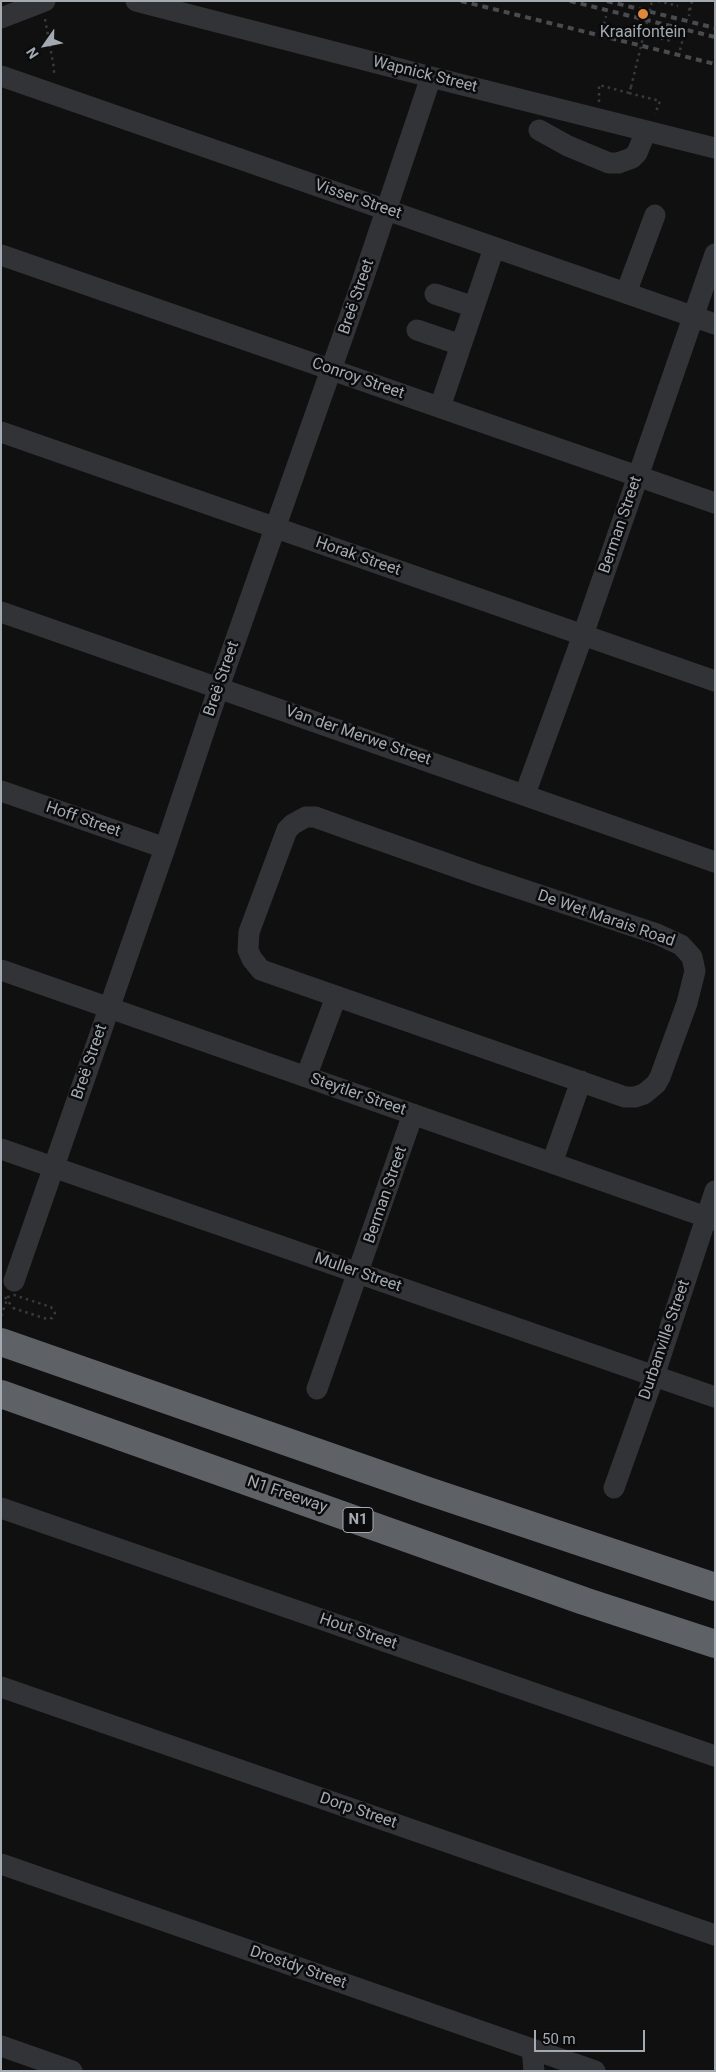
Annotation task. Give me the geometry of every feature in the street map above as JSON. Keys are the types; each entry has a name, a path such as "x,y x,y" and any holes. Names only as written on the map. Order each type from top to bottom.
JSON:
{"highway":[{"path":"1,1342 406,1483 715,1587"},
{"name":"N1 Freeway","path":"1,1394 584,1601 715,1644"},
{"path":"566,1536 616,1544 715,1570"},
{"path":"584,1601 616,1620 715,1659"}],"street":[{"name":"Wapnick Street","path":"136,1 432,77 650,126 715,148"},
{"path":"1,18 43,2"},
{"name":"Visser Street","path":"1,76 715,324"},
{"name":"Breë Street","path":"14,1281 432,77"},
{"path":"539,130 568,146 609,163 618,163 632,158 637,153 650,126"},
{"path":"626,293 655,215"},
{"path":"440,407 494,248"},
{"name":"Berman Street","path":"525,794 715,254"},
{"name":"Conroy Street","path":"1,255 715,503"},
{"path":"435,294 474,307"},
{"path":"418,330 461,345"},
{"name":"Horak Street","path":"1,432 715,681"},
{"name":"Van der Merwe Street","path":"1,612 715,862"},
{"name":"Hoff Street","path":"1,791 165,848"},
{"name":"De Wet Marais Road","path":"306,817 314,817 672,940 687,950 695,964 692,985 668,1056 656,1084 644,1094 630,1098 336,997 261,970 252,959 248,950 249,932 287,830 292,824 306,817"},
{"name":"Steytler Street","path":"1,970 710,1219"},
{"path":"306,1077 336,997"},
{"path":"552,1163 581,1081"},
{"name":"Berman Street","path":"317,1389 414,1114"},
{"name":"Muller Street","path":"1,1150 715,1397"},
{"name":"Durbanville Street","path":"614,1488 710,1219 715,1192"},
{"name":"Hout Street","path":"1,1508 715,1756"},
{"name":"Dorp Street","path":"1,1687 715,1935"},
{"name":"Drostdy Street","path":"1,1864 595,2071"},
{"path":"1,2046 72,2071"},
{"path":"532,2049 534,2071"}],"path":[{"path":"629,93 652,1"},
{"path":"658,1 678,6"},
{"path":"689,16 692,1"},
{"path":"43,2 54,68 52,94"},
{"path":"602,31 606,16"},
{"path":"604,24 608,25"},
{"path":"617,27 671,40"},
{"path":"680,50 684,35"},
{"path":"598,107 599,85 660,101 650,126"},
{"path":"1,1316 8,1297 14,1295 51,1307 55,1313 52,1318 47,1319 12,1308"}],"railway":[{"path":"461,1 715,64"},
{"path":"570,1 715,37"},
{"path":"607,1 715,28"}],"place":[{"name":"Kraaifontein","path":"643,14"}]}
